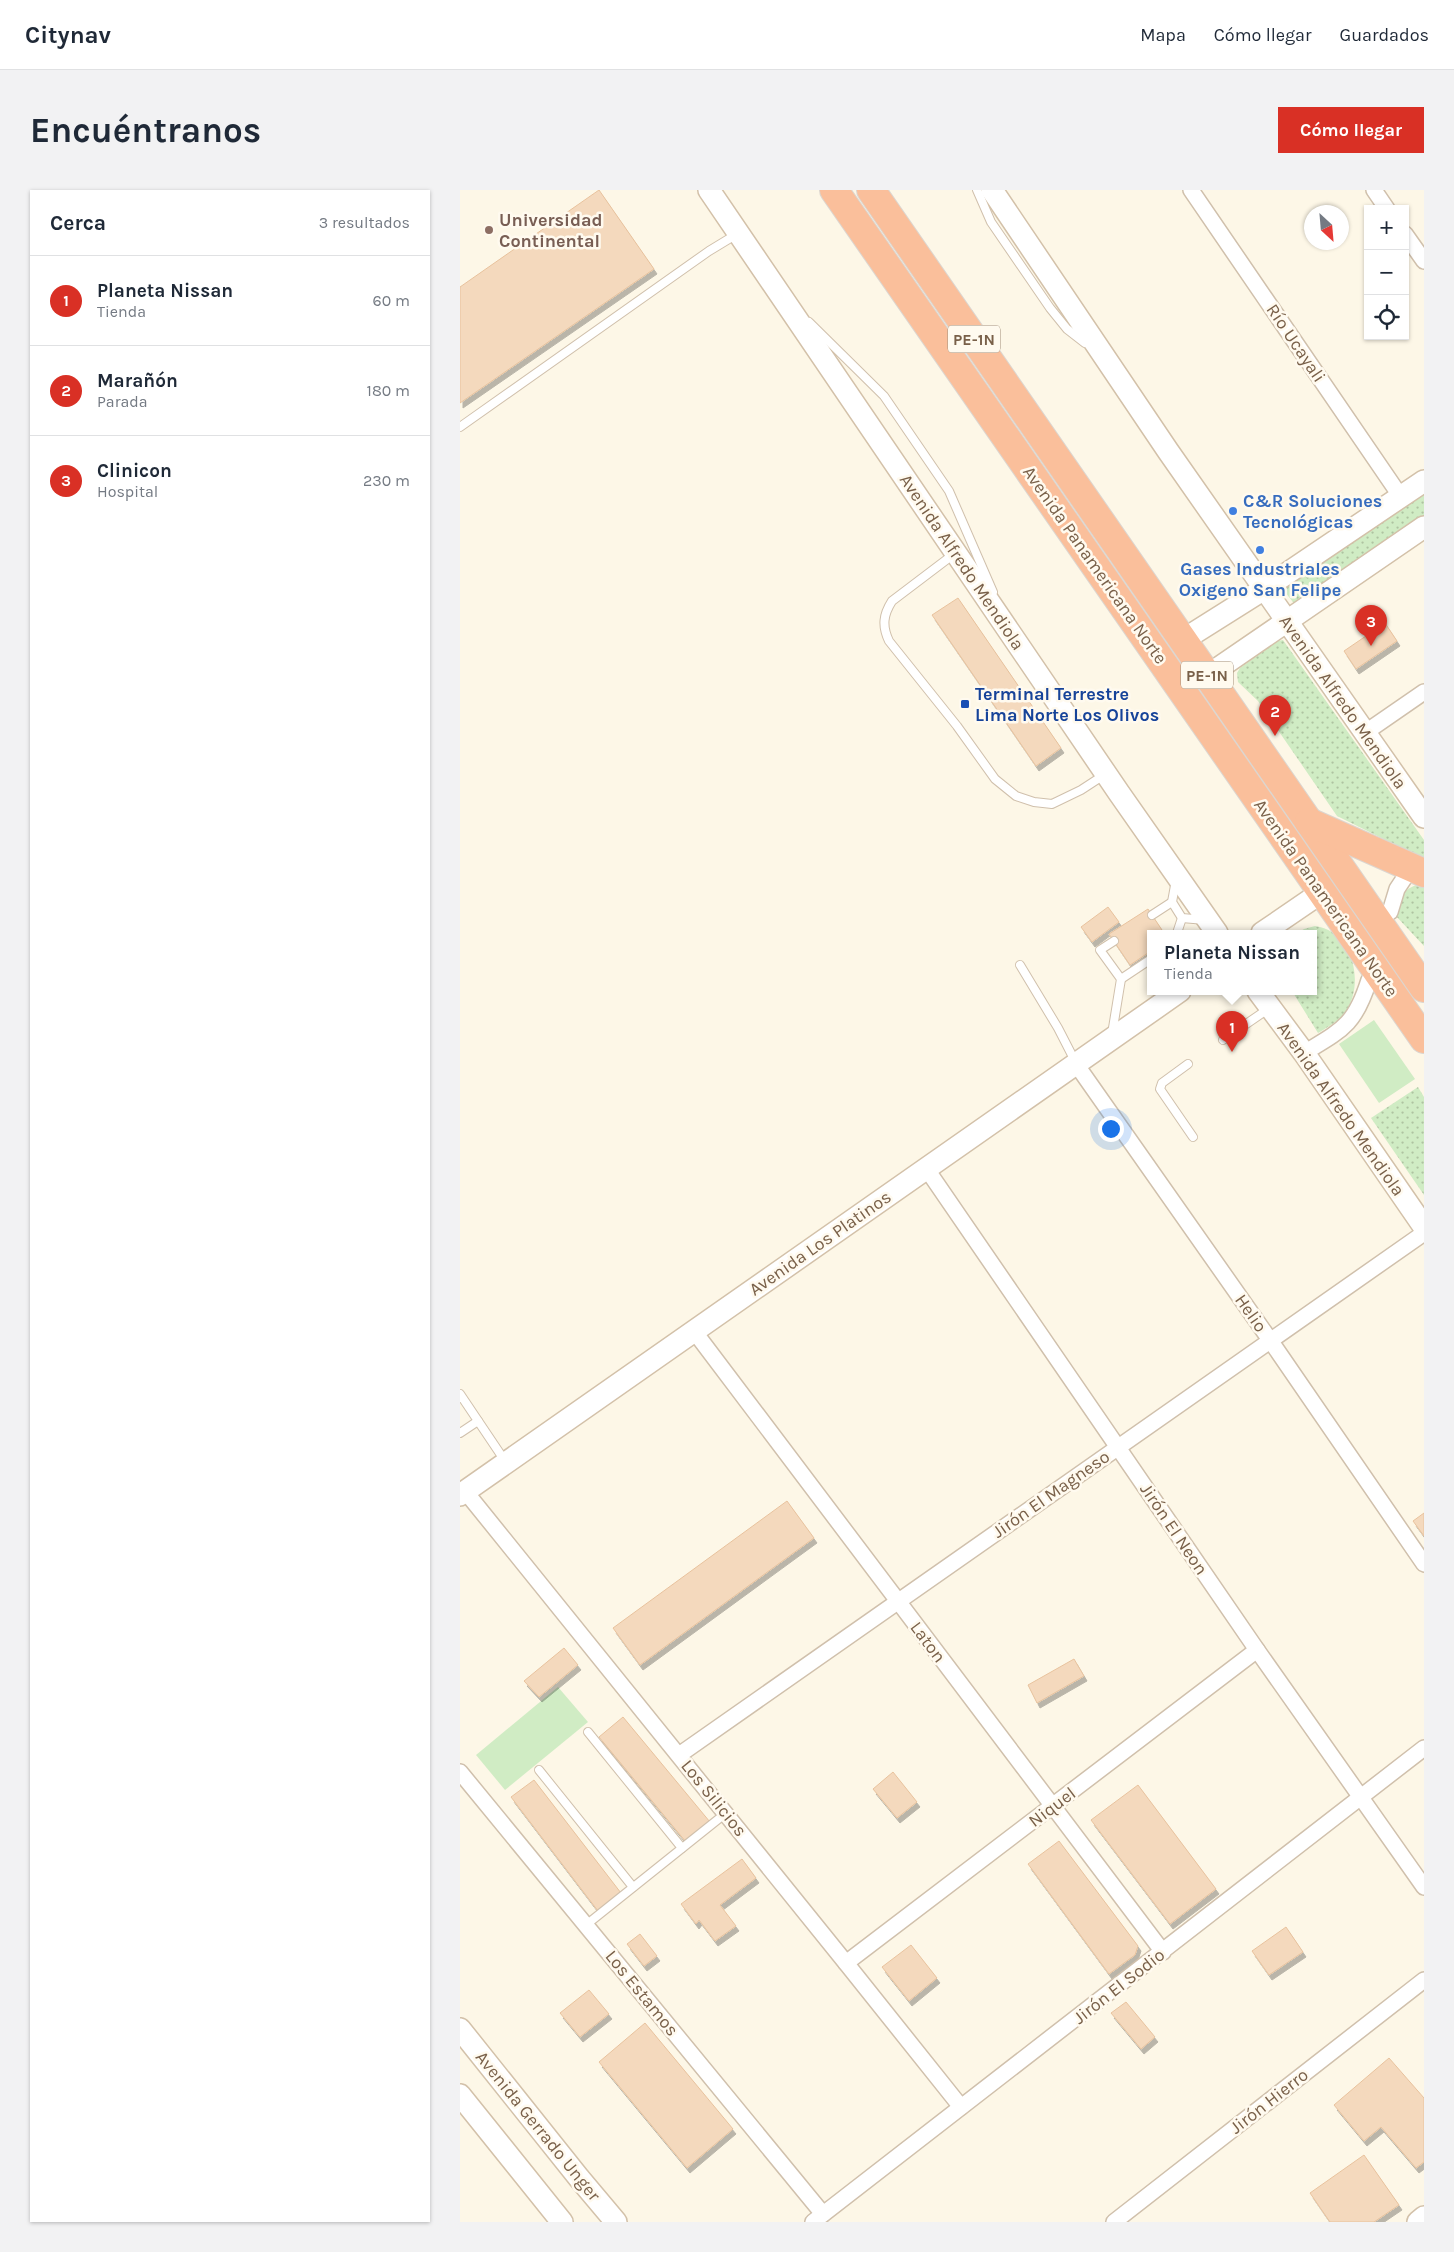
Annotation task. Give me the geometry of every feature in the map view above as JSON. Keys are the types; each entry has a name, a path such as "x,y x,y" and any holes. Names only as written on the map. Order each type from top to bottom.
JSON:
{"highway":[{"path":"816,190 916,308"},
{"name":"Avenida Panamericana Norte","path":"834,190 1424,1039"},
{"name":"Avenida Panamericana Norte","path":"871,190 1309,822 1408,957 1424,988"},
{"path":"894,190 932,279"},
{"path":"1309,822 1418,871"}],"main road":[{"name":"Avenida Alfredo Mendiola","path":"709,190 1105,773 1212,927"},
{"name":"Avenida Alfredo Mendiola","path":"992,190 1286,622 1366,732 1424,817"},
{"path":"1183,640 1264,589 1424,480"},
{"path":"1208,676 1424,527"},
{"path":"1266,930 1322,892"},
{"name":"Avenida Los Platinos","path":"462,1493 1174,995"},
{"name":"Avenida Alfredo Mendiola","path":"1261,995 1304,1053 1424,1227"},
{"name":"Avenida Gerrado Unger","path":"460,2029 616,2222"},
{"path":"460,2095 562,2222"},
{"path":"1418,2222 1424,2217"}],"street":[{"name":"Río Ucayali","path":"1191,190 1401,497"},
{"path":"1378,191 1385,205"},
{"path":"1409,240 1424,261"},
{"path":"1366,732 1424,692"},
{"path":"1390,912 1397,890 1418,871"},
{"path":"1304,1053 1338,1032 1351,1021 1358,1010 1369,980"},
{"name":"Helio","path":"1076,1064 1270,1340 1424,1564"},
{"name":"Jirón El Neon","path":"926,1168 1257,1650 1424,1887"},
{"name":"Jirón El Magneso","path":"679,1755 1424,1232"},
{"name":"Laton","path":"694,1331 1163,1952"},
{"name":"Los Silicios","path":"462,1493 679,1755 961,2107"},
{"name":"Niquel","path":"846,1962 1257,1650"},
{"name":"Jirón El Sodio","path":"818,2218 1424,1748"},
{"name":"Los Estamos","path":"460,1772 586,1925 818,2218"},
{"name":"Jirón Hierro","path":"1114,2222 1424,1980"}],"lane":[{"path":"977,190 991,222 1050,308 1067,329 1105,357"},
{"path":"460,427 709,251 739,233"},
{"path":"776,288 884,396 949,491 1014,638"},
{"path":"956,553 892,601 885,612 884,620 884,631 889,640 957,726 995,779 1016,796 1034,802 1052,804 1081,790 1105,773"},
{"path":"1177,876 1172,902 1182,918 1212,927"},
{"path":"1152,915 1172,902"},
{"path":"1178,930 1182,918"},
{"path":"1111,1039 1121,979 1100,950 1114,941"},
{"path":"1121,979 1147,962"},
{"path":"1020,965 1058,1028 1076,1064"},
{"path":"1223,1040 1270,1008"},
{"path":"1188,1064 1162,1083 1160,1089 1193,1137"},
{"path":"460,1394 506,1462"},
{"path":"460,1433 478,1421"},
{"path":"588,1732 682,1848"},
{"path":"539,1770 633,1887"},
{"path":"586,1925 726,1813"}],"green space":[{"path":"1424,489 1424,519 1297,607 1281,587"},
{"path":"1283,640 1424,840 1424,859 1337,816 1258,701 1238,682 1237,673 1240,668 1278,641"},
{"path":"1424,884 1424,946 1395,915 1401,898 1407,890"},
{"path":"1315,926 1328,930 1339,937 1347,948 1355,973 1355,987 1352,1000 1346,1011 1337,1021 1318,1033 1294,995 1317,995 1317,930 1302,930"},
{"path":"1374,1020 1415,1079 1379,1103 1339,1044"},
{"path":"1418,1087 1424,1097 1424,1195 1371,1118"},
{"path":"558,1687 588,1722 505,1790 476,1755"}],"building":[{"path":"599,190 654,269 460,403 460,287"},
{"path":"958,598 1061,748 1036,766 932,615"},
{"path":"1385,623 1397,641 1356,669 1344,651"},
{"path":"1108,907 1119,922 1092,942 1081,927"},
{"path":"1148,909 1162,930 1147,930 1147,954 1130,965 1109,934"},
{"path":"787,1501 814,1538 640,1665 613,1628"},
{"path":"1424,1513 1424,1536 1413,1521"},
{"path":"564,1648 578,1665 539,1697 524,1681"},
{"path":"1074,1659 1084,1676 1037,1703 1028,1685"},
{"path":"623,1717 710,1822 686,1842 599,1737"},
{"path":"893,1772 917,1802 897,1818 873,1789"},
{"path":"534,1780 621,1893 598,1911 511,1797"},
{"path":"1138,1785 1216,1889 1170,1924 1091,1820"},
{"path":"1059,1841 1138,1946 1135,1955 1109,1974 1028,1864"},
{"path":"742,1859 756,1878 720,1905 736,1926 715,1941 699,1920 696,1924 681,1904"},
{"path":"1286,1927 1303,1952 1269,1975 1252,1951"},
{"path":"640,1934 657,1956 644,1966 627,1944"},
{"path":"911,1945 937,1978 909,2001 882,1967"},
{"path":"589,1990 609,2014 580,2037 560,2013"},
{"path":"1126,2002 1155,2037 1141,2049 1111,2013"},
{"path":"645,2023 733,2129 687,2168 599,2062"},
{"path":"1389,2058 1424,2098 1424,2162 1416,2168 1381,2127 1364,2141 1334,2105"},
{"path":"1364,2155 1399,2205 1374,2222 1330,2222 1310,2193"}],"place":[{"name":"Universidad Continental","path":"489,230"},
{"name":"C&R Soluciones Tecnológicas","path":"1233,511"},
{"name":"Gases Industriales Oxigeno San Felipe","path":"1260,550"},
{"name":"Clinicon","path":"1371,646"},
{"name":"Terminal Terrestre Lima Norte Los Olivos","path":"965,704"},
{"name":"Marañón","path":"1275,736"},
{"name":"Planeta Nissan","path":"1232,1052"}]}
